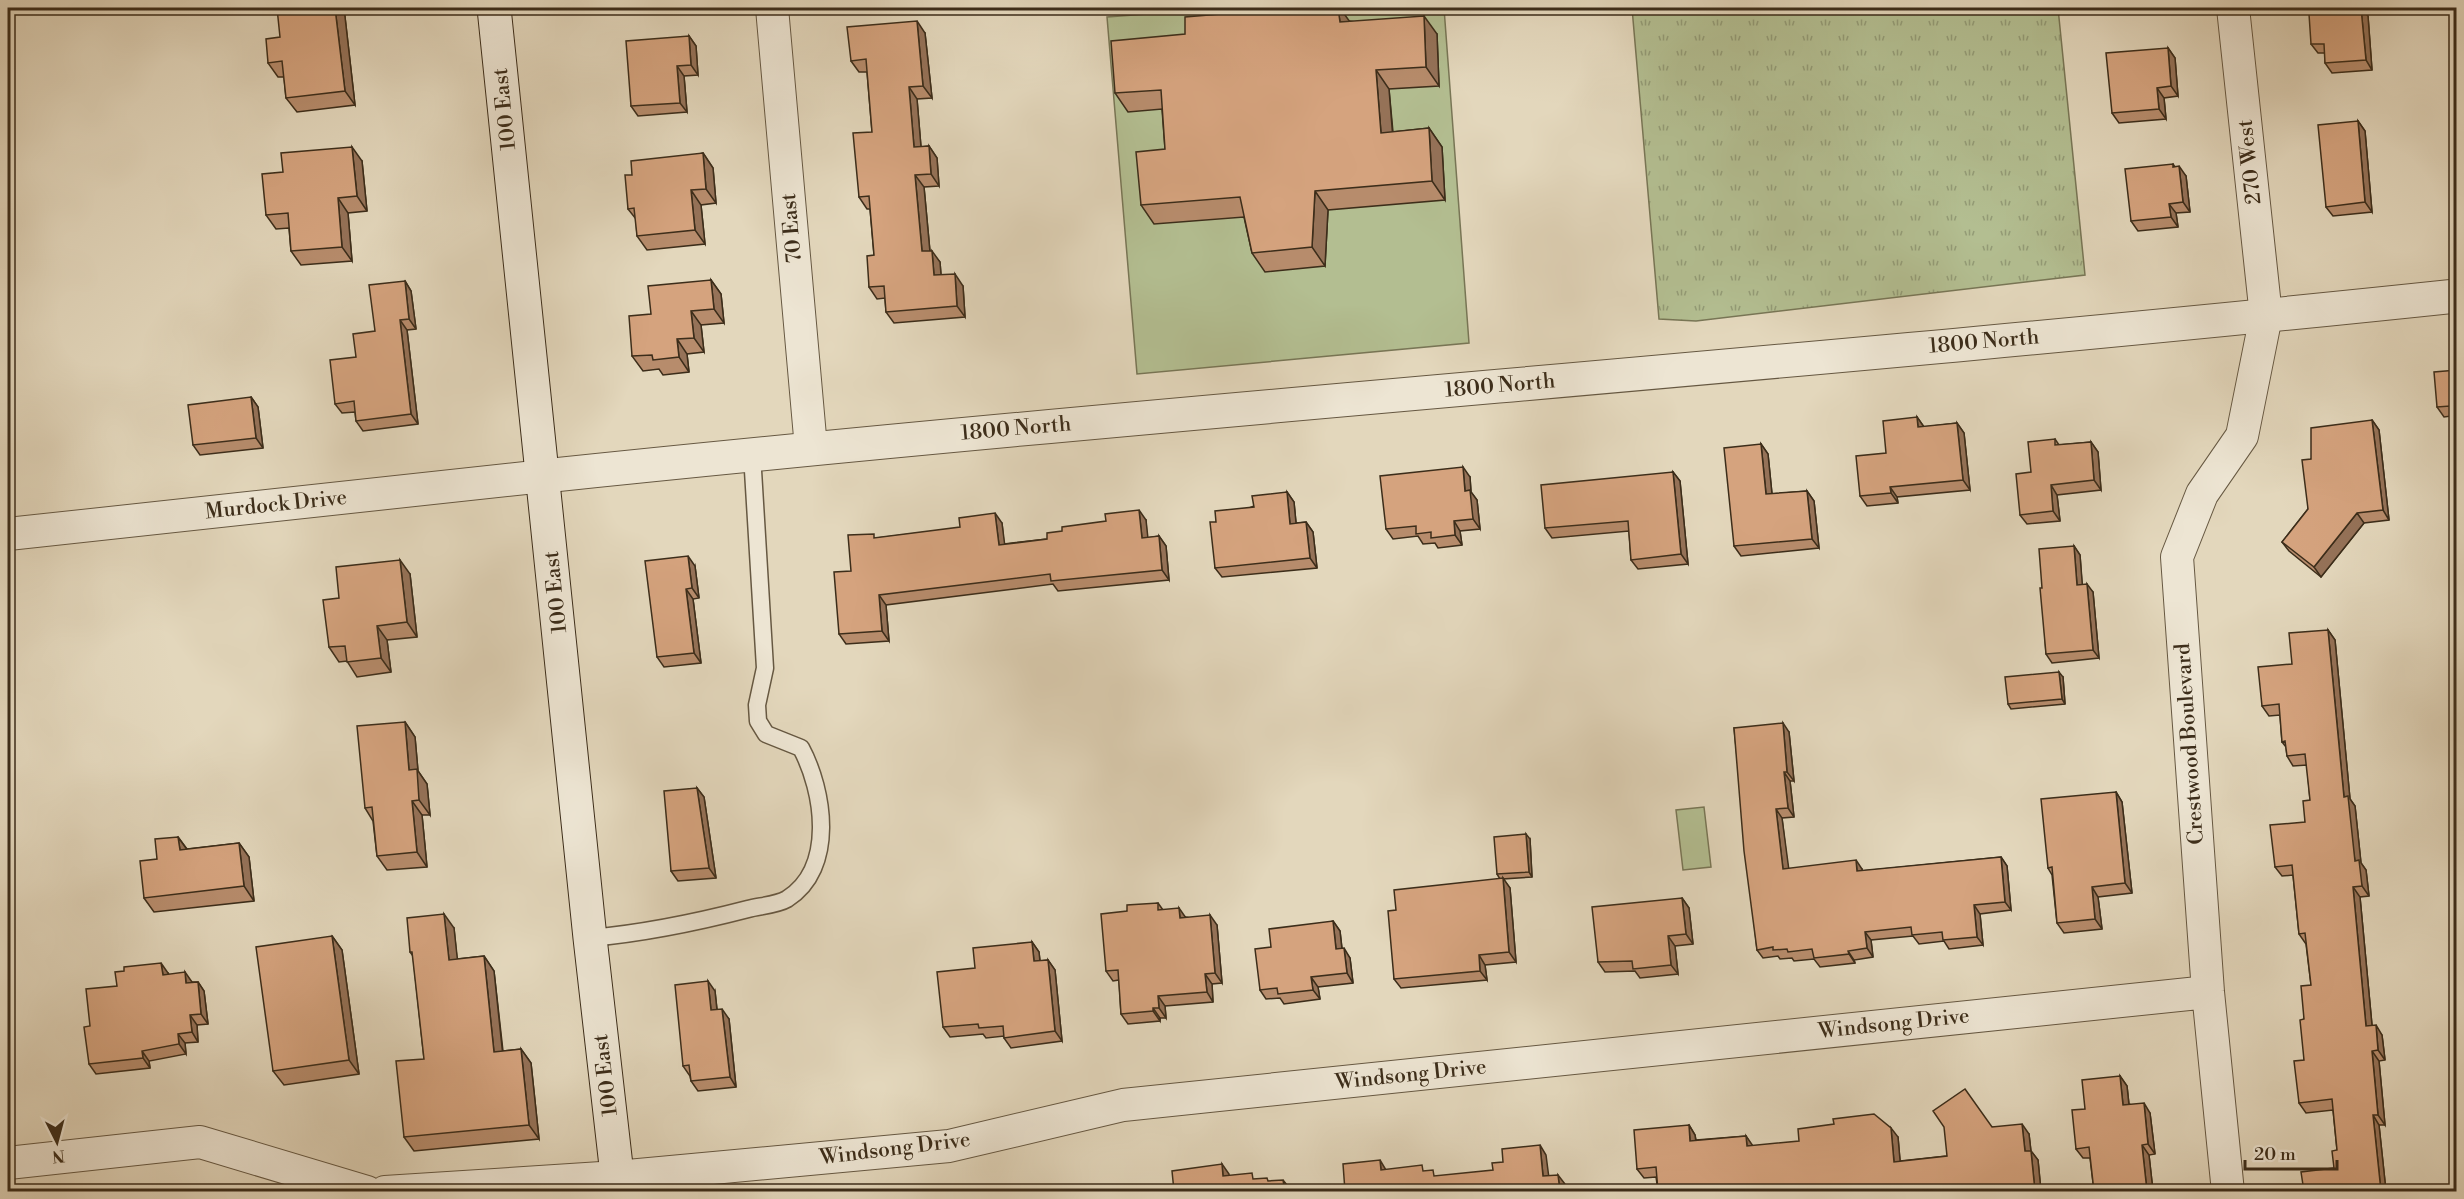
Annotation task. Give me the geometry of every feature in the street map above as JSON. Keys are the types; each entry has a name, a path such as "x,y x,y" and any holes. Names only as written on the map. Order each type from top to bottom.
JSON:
{"street":[{"name":"100 East","path":"494,8 590,938 618,1184"},
{"name":"70 East","path":"772,8 812,448"},
{"name":"270 West","path":"2233,8 2266,315"},
{"name":"1800 North","path":"544,476 812,448 2457,296"},
{"name":"Crestwood Boulevard","path":"2228,1191 2208,992 2177,557 2202,494 2242,436 2266,315"},
{"name":"Murdock Drive","path":"8,534 544,476"},
{"name":"Windsong Drive","path":"385,1191 618,1184 949,1146 1123,1105 2208,992"},
{"path":"8,1163 200,1142 367,1191"}],"lane":[{"path":"590,938 648,933 787,899 810,876 818,857 820,819 810,765 801,748 766,734 758,722 757,705 765,668 752,454"}],"green space":[{"path":"1228,8 1444,8 1469,343 1137,374 1107,17"},
{"path":"1632,8 2058,8 2085,275 1696,321 1659,319"},
{"path":"1704,807 1711,867 1683,870 1676,810"}],"building":[{"path":"277,8 335,8 345,91 286,98 282,61 268,63 266,39 280,37"},
{"path":"1293,8 1338,8 1340,22 1424,16 1426,67 1376,70 1381,133 1429,128 1432,181 1315,191 1312,247 1252,253 1240,197 1141,205 1136,152 1165,149 1161,90 1115,93 1111,41 1185,34 1185,17"},
{"path":"2361,8 2366,60 2325,63 2324,44 2311,44 2309,14 2315,13 2314,10"},
{"path":"917,21 923,86 909,87 914,147 929,146 931,174 915,175 922,251 932,251 934,275 955,274 957,306 886,312 884,286 869,287 867,256 874,255 869,196 859,197 853,133 872,132 866,59 851,61 847,27"},
{"path":"689,36 691,65 677,66 680,103 631,106 626,41"},
{"path":"2168,48 2171,86 2157,88 2159,109 2112,113 2106,53"},
{"path":"2358,121 2365,202 2326,207 2318,125"},
{"path":"352,147 357,196 338,198 342,247 291,251 288,213 266,215 262,174 283,172 281,153"},
{"path":"703,153 706,189 691,190 695,230 637,236 634,208 628,209 625,175 632,175 631,161"},
{"path":"2173,164 2173,167 2179,166 2183,202 2169,204 2171,217 2131,221 2125,169"},
{"path":"711,280 714,309 691,311 694,338 677,339 679,357 653,360 652,355 632,356 629,316 651,314 648,286"},
{"path":"405,281 409,319 400,320 411,414 356,421 354,401 335,404 330,360 356,357 353,334 375,331 369,285"},
{"path":"2457,370 2456,428 2456,421 2452,422 2450,406 2437,407 2434,372"},
{"path":"251,397 256,438 193,445 188,405"},
{"path":"1917,417 1918,427 1957,423 1963,480 1890,487 1891,493 1860,496 1856,456 1886,453 1883,421"},
{"path":"2372,420 2383,510 2357,513 2314,567 2282,542 2308,509 2302,460 2311,459 2311,428"},
{"path":"2055,439 2055,445 2091,442 2094,480 2051,485 2053,511 2020,515 2016,474 2031,472 2028,442"},
{"path":"1761,444 1766,494 1807,491 1812,539 1734,546 1724,448"},
{"path":"1463,467 1465,491 1470,490 1473,519 1454,521 1455,535 1431,538 1431,532 1416,534 1416,526 1386,529 1380,476"},
{"path":"1673,472 1681,554 1631,560 1628,521 1545,528 1541,485"},
{"path":"1287,492 1290,524 1306,522 1310,558 1215,568 1210,522 1216,522 1215,511 1254,507 1252,496"},
{"path":"1139,510 1142,538 1159,536 1162,570 1051,581 1050,574 879,595 882,631 839,634 834,572 851,571 848,535 874,534 874,538 960,527 959,518 995,513 999,545 1047,539 1047,533 1062,531 1062,527 1106,521 1105,514"},
{"path":"2074,546 2077,585 2087,584 2093,650 2046,654 2039,549"},
{"path":"688,556 692,588 686,589 694,653 657,657 645,561"},
{"path":"400,560 407,622 377,626 381,658 347,662 345,646 329,647 323,600 339,598 336,567"},
{"path":"2328,630 2344,797 2348,796 2355,861 2359,860 2362,886 2353,887 2366,1026 2376,1025 2378,1050 2372,1051 2378,1115 2373,1115 2381,1191 2298,1191 2298,1185 2303,1185 2301,1172 2334,1168 2332,1151 2337,1150 2332,1099 2299,1103 2294,1061 2304,1060 2300,1020 2304,1019 2301,986 2311,985 2305,933 2299,934 2292,865 2275,867 2270,825 2305,822 2303,801 2310,800 2305,754 2287,756 2285,741 2282,742 2279,704 2262,706 2258,667 2292,664 2289,633"},
{"path":"2059,672 2062,699 2008,704 2005,677"},
{"path":"405,722 409,770 417,769 419,800 412,801 417,852 377,856 372,807 365,808 357,726"},
{"path":"1783,723 1787,772 1784,772 1788,808 1776,809 1783,869 1856,860 1857,871 2001,857 2005,902 1974,905 1977,937 1943,940 1942,932 1912,935 1911,927 1865,932 1867,948 1848,951 1849,954 1814,958 1812,949 1788,952 1787,949 1773,950 1773,947 1757,950 1744,851 1734,728"},
{"path":"697,788 709,868 671,871 664,791"},
{"path":"2116,792 2125,883 2092,887 2095,919 2057,923 2052,867 2048,868 2041,799"},
{"path":"1526,834 1529,872 1497,874 1494,837"},
{"path":"178,837 180,850 239,843 244,886 144,898 140,861 157,859 155,839"},
{"path":"1503,878 1509,952 1479,955 1480,971 1394,979 1388,911 1396,910 1394,890"},
{"path":"1682,898 1686,934 1668,936 1671,965 1633,969 1632,961 1598,962 1592,907"},
{"path":"1158,903 1158,910 1179,908 1180,918 1210,915 1215,973 1205,974 1207,992 1158,996 1159,1008 1153,1008 1153,1011 1121,1014 1118,970 1106,971 1101,914 1127,911 1127,905"},
{"path":"444,914 449,960 484,956 494,1052 521,1049 529,1125 404,1137 396,1061 424,1059 407,918"},
{"path":"1333,921 1336,949 1344,948 1347,973 1311,977 1313,990 1278,994 1277,988 1260,990 1255,949 1271,947 1269,929"},
{"path":"332,936 349,1060 273,1071 256,947"},
{"path":"1032,942 1034,961 1048,960 1055,1031 1004,1038 1003,1026 979,1028 978,1024 943,1027 937,972 975,968 973,948"},
{"path":"161,963 163,975 185,972 186,983 198,982 201,1014 190,1015 192,1032 178,1034 179,1044 142,1051 143,1058 89,1064 84,1027 90,1026 86,989 117,986 115,972 124,971 124,967"},
{"path":"708,981 711,1010 722,1009 730,1077 691,1081 689,1065 683,1066 675,985"},
{"path":"2120,1076 2123,1105 2144,1103 2148,1144 2142,1145 2147,1191 2094,1191 2089,1147 2076,1149 2072,1110 2085,1109 2082,1080"},
{"path":"1965,1089 1992,1127 2022,1124 2025,1151 2031,1151 2035,1191 1780,1191 1780,1189 1658,1191 1656,1167 1637,1169 1634,1130 1689,1125 1690,1141 1746,1136 1747,1146 1799,1141 1798,1129 1834,1124 1833,1119 1874,1114 1891,1128 1894,1162 1947,1156 1944,1127 1933,1111"},
{"path":"1540,1145 1543,1176 1558,1175 1560,1191 1345,1191 1343,1164 1380,1160 1381,1170 1422,1165 1423,1171 1433,1170 1434,1176 1493,1170 1492,1163 1503,1162 1502,1149"},
{"path":"1222,1164 1223,1176 1252,1173 1253,1179 1283,1180 1285,1191 1174,1191 1172,1171"}]}
